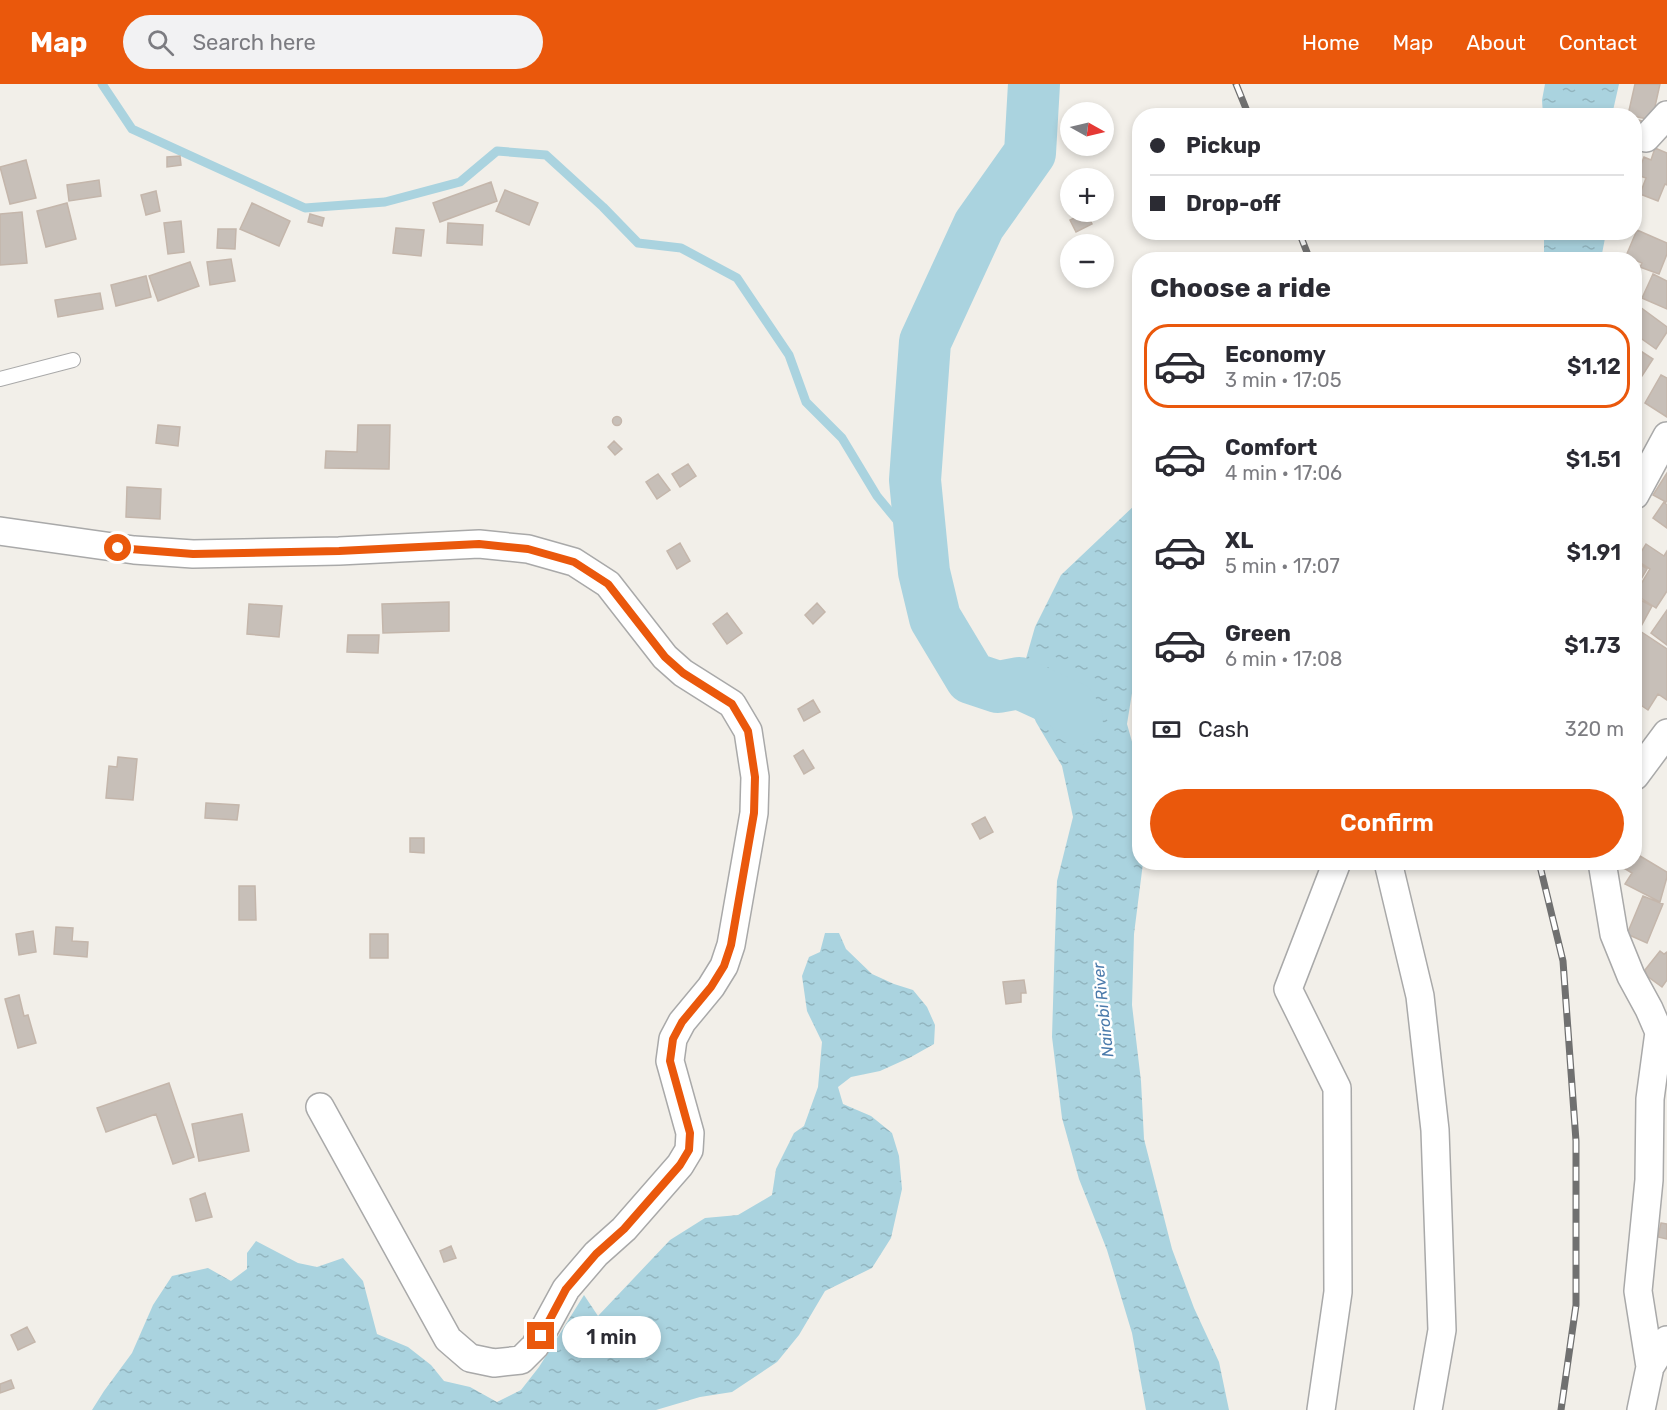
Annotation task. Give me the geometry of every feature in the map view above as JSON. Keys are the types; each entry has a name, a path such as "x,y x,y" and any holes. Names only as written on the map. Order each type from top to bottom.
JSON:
{"street":[{"path":"1646,138 1667,115"},
{"path":"1642,482 1667,436"},
{"path":"0,531 134,550 193,554 339,551 479,544 528,549 574,562 608,584 665,657 683,673 732,704 748,731 755,777 754,813 731,945 724,966 711,987 682,1022 673,1039 670,1061 690,1133 689,1150 680,1165 631,1221 596,1254 566,1289 535,1346 521,1360 494,1363 470,1358 448,1339 321,1107"},
{"path":"1642,767 1667,733"},
{"path":"1322,1410 1338,1292 1337,1088 1288,988 1334,870"},
{"path":"1390,870 1420,996 1435,1130 1442,1330 1428,1410"},
{"path":"1603,870 1614,934 1631,976 1649,1009 1663,1026 1650,1099 1649,1180 1638,1291 1650,1367"},
{"path":"1641,1410 1650,1367 1667,1340"}],"lane":[{"path":"0,379 74,360"}],"water":[{"path":"1545,84 1619,84 1614,108 1543,108"},
{"path":"1544,240 1605,240 1602,252 1544,252"},
{"name":"Nairobi River","path":"1132,508 1132,693 1127,724 1132,742 1132,870 1142,870 1134,934 1132,1005 1141,1081 1144,1139 1172,1249 1194,1308 1219,1362 1229,1410 1146,1410 1132,1333 1107,1250 1079,1179 1062,1118 1052,1037 1057,881 1073,817 1062,766 1036,722 1019,683 1035,627 1061,575"},
{"path":"825,933 839,933 846,949 872,974 913,990 927,1007 935,1025 934,1044 880,1071 851,1077 838,1087 843,1104 871,1116 892,1133 899,1156 902,1189 891,1238 872,1268 825,1291 799,1335 777,1362 732,1392 700,1397 656,1410 92,1410 132,1353 153,1305 172,1276 208,1268 231,1281 247,1269 247,1253 256,1241 298,1263 317,1267 343,1258 363,1281 377,1334 408,1347 431,1365 444,1381 470,1387 497,1402 521,1390 539,1367 584,1295 598,1316 670,1240 705,1218 738,1215 772,1195 776,1169 794,1133 804,1126 818,1087 822,1042 807,1011 802,976 809,957 820,952"}],"building":[{"path":"1635,84 1660,84 1652,120 1642,118 1642,108 1630,108"},
{"path":"1642,121 1646,122 1642,137"},
{"path":"1655,148 1667,153 1667,185 1665,184 1658,201 1642,195 1646,178 1642,177 1642,162 1644,157 1651,160"},
{"path":"180,156 181,165 167,167 167,157"},
{"path":"26,160 36,198 10,204 0,167"},
{"path":"99,180 101,196 69,201 67,185"},
{"path":"491,182 497,201 440,222 433,203"},
{"path":"505,190 538,203 529,225 496,211"},
{"path":"156,191 160,211 146,215 141,195"},
{"path":"67,203 76,239 46,247 37,211"},
{"path":"252,203 290,221 279,246 240,229"},
{"path":"22,212 27,263 0,265 0,214"},
{"path":"310,214 324,218 322,226 308,222"},
{"path":"181,221 184,252 168,254 164,223"},
{"path":"1071,222 1091,222 1092,224 1076,232"},
{"path":"448,223 483,225 482,245 447,243"},
{"path":"396,228 424,230 421,256 393,253"},
{"path":"218,229 236,229 235,249 217,248"},
{"path":"1642,232 1667,243 1667,254 1659,274 1642,268 1642,252 1628,252 1633,240 1642,240"},
{"path":"231,259 235,281 210,285 207,262"},
{"path":"190,262 199,286 158,301 149,276"},
{"path":"1653,274 1667,281 1667,309 1642,298"},
{"path":"146,276 151,297 116,306 111,285"},
{"path":"100,293 103,309 58,317 55,300"},
{"path":"1642,308 1667,327 1667,332 1656,349 1642,339"},
{"path":"1642,352 1653,359 1642,376"},
{"path":"1661,375 1667,378 1667,417 1645,403"},
{"path":"617,417 621,421 617,425 613,421"},
{"path":"158,425 180,427 178,446 156,443"},
{"path":"358,425 390,425 389,469 325,468 326,451 357,452"},
{"path":"614,441 622,449 615,455 608,447"},
{"path":"688,464 696,476 680,487 672,474"},
{"path":"1667,473 1667,500 1666,502 1653,495"},
{"path":"658,474 670,490 657,499 646,482"},
{"path":"127,487 161,489 160,519 126,517"},
{"path":"1664,502 1667,505 1667,528 1653,518"},
{"path":"680,543 690,561 677,569 667,551"},
{"path":"1646,544 1664,556 1667,551 1667,591 1656,608 1642,599 1642,582 1650,569 1642,564 1642,550"},
{"path":"1642,566 1647,569 1642,578"},
{"path":"1642,601 1652,606 1642,624"},
{"path":"449,602 449,631 383,633 382,604"},
{"path":"817,603 825,612 813,624 805,615"},
{"path":"249,604 282,606 279,637 247,634"},
{"path":"1667,610 1667,645 1651,633"},
{"path":"727,613 742,633 727,644 713,624"},
{"path":"1642,632 1667,649 1667,700 1658,694 1648,710 1642,706"},
{"path":"348,635 379,635 378,653 347,652"},
{"path":"813,700 820,712 804,721 798,709"},
{"path":"803,750 814,768 804,774 794,756"},
{"path":"118,757 137,759 133,800 106,798 109,766 117,767"},
{"path":"206,803 239,805 237,820 205,818"},
{"path":"985,817 993,832 980,839 972,824"},
{"path":"410,838 424,838 424,853 410,852"},
{"path":"1642,857 1667,872 1660,902 1625,884 1632,873 1627,870 1642,870"},
{"path":"239,886 255,886 256,920 239,920"},
{"path":"1643,896 1663,904 1647,943 1627,934"},
{"path":"56,927 73,928 72,941 88,942 87,957 54,954"},
{"path":"33,931 36,952 19,955 16,934"},
{"path":"370,934 388,934 388,958 370,958"},
{"path":"1660,951 1664,954 1667,952 1667,980 1662,987 1647,976 1645,970"},
{"path":"1024,980 1026,993 1021,993 1021,1002 1006,1004 1003,982"},
{"path":"19,995 24,1016 28,1015 36,1043 18,1048 5,999"},
{"path":"169,1083 194,1157 173,1164 156,1114 106,1132 97,1108"},
{"path":"242,1114 249,1151 199,1161 192,1124"},
{"path":"205,1193 212,1217 196,1221 190,1199"},
{"path":"1661,1223 1667,1224 1667,1239 1658,1237"},
{"path":"451,1246 456,1258 444,1262 440,1251"},
{"path":"27,1327 35,1342 18,1350 11,1335"},
{"path":"11,1380 14,1388 0,1393 0,1384"}],"waterway":[{"path":"102,84 132,129 305,208 385,202 460,182 497,151 546,155 603,207 638,243 681,248 737,278 789,355 806,402 842,438 877,496 921,545"},
{"path":"1034,84 1030,153 979,225 925,342 915,480 924,572 935,618 971,678 998,687 1019,683 1071,707 1077,719"}],"railway":[{"path":"1236,84 1246,108"},
{"path":"1302,240 1307,252"},
{"path":"1541,870 1563,961 1576,1141 1576,1305 1561,1410"}],"route":[{"path":"118,548 193,554 339,551 479,544 528,549 574,562 608,584 665,657 683,673 732,704 748,731 755,777 754,813 731,945 724,966 711,987 682,1022 673,1039 670,1061 690,1133 689,1150 680,1165 624,1229 596,1254 566,1289 541,1336"}]}
